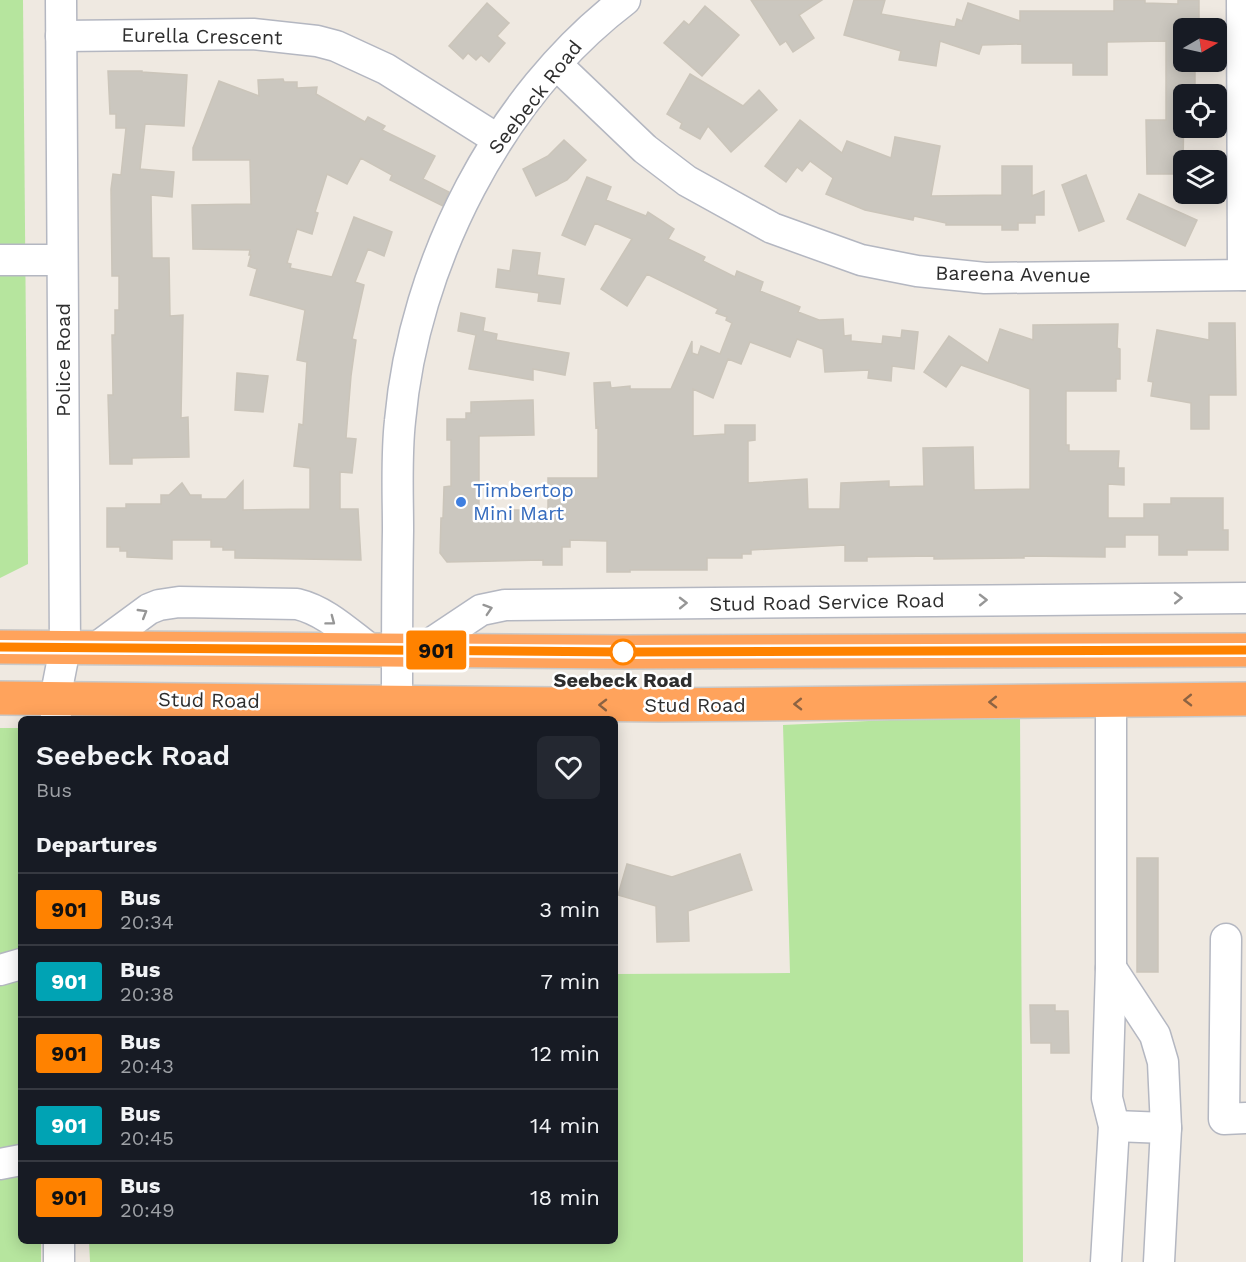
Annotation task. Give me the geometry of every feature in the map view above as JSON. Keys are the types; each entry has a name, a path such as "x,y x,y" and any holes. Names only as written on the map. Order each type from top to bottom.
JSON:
{"highway":[{"path":"0,647 623,652 1246,650"},
{"name":"Stud Road","path":"0,698 55,709 397,702 659,705 1246,699"}],"street":[{"name":"Police Road","path":"55,709 80,648 62,260 61,0"},
{"name":"Seebeck Road","path":"397,702 400,421 410,355 419,317 444,244 476,176 497,139 556,65 590,29 625,0"},
{"path":"1242,0 1245,275"},
{"name":"Eurella Crescent","path":"61,36 253,34 317,41 345,50 386,69 497,139"},
{"name":"Bareena Avenue","path":"556,65 645,149 687,181 772,228 852,257 917,271 985,278 1245,275"},
{"path":"0,260 62,260"},
{"name":"Stud Road Service Road","path":"396,650 481,610 505,605 1246,598"},
{"path":"80,648 149,609 179,602 297,604 310,607 396,650"},
{"path":"1106,1262 1114,1126 1107,1098 1111,968 1111,700"},
{"path":"1226,939 1224,1119 1246,1118"},
{"path":"0,970 18,965"},
{"path":"1111,968 1155,1035 1163,1062 1166,1128 1159,1262"},
{"path":"1114,1126 1166,1128"},
{"path":"0,1164 18,1161"},
{"path":"59,1244 59,1262"}],"green space":[{"path":"0,0 23,0 28,564 0,578"},
{"path":"1020,714 1023,1262 90,1262 89,1244 618,1244 618,974 790,973 783,725"},
{"path":"0,728 18,728 18,1244 41,1244 41,1262 0,1262"}],"building":[{"path":"751,0 822,0 799,15 814,38 793,52 786,41 780,45"},
{"path":"854,0 885,0 881,14 955,27 957,19 962,21 968,3 1020,21 1020,11 1114,11 1114,0 1145,0 1145,3 1178,4 1178,0 1199,0 1199,18 1173,18 1173,72 1195,72 1195,84 1173,84 1173,138 1183,138 1183,150 1173,150 1173,174 1147,174 1146,120 1166,120 1166,41 1107,42 1107,75 1073,75 1073,63 1022,63 1022,44 982,45 979,54 940,41 936,66 899,60 901,51 844,35"},
{"path":"487,3 509,23 497,36 505,43 489,62 481,55 476,60 468,53 463,59 449,46"},
{"path":"705,6 739,35 702,76 664,43 684,21 689,25"},
{"path":"108,71 187,75 184,126 145,124 140,169 174,172 172,197 151,195 152,258 169,258 170,316 183,315 181,418 188,417 189,457 132,458 132,464 110,464 108,395 113,395 112,335 115,335 115,310 119,310 119,276 112,276 111,189 113,174 121,175 126,128 116,128 116,114 110,114"},
{"path":"690,74 743,106 759,90 777,110 731,152 708,126 700,139 680,128 682,123 667,114"},
{"path":"283,79 284,82 297,82 297,88 317,87 316,94 365,122 368,117 385,126 382,130 435,156 423,179 449,192 443,206 390,180 392,175 361,158 347,184 327,174 315,212 318,213 312,234 297,229 287,263 291,264 290,268 332,277 354,217 392,232 384,256 368,249 355,282 364,285 352,339 356,340 346,438 356,439 352,473 340,472 340,509 358,509 361,560 235,558 235,550 211,547 211,540 172,540 172,559 127,557 127,551 120,551 120,547 107,547 107,508 126,508 126,504 161,504 161,495 169,495 182,483 190,495 201,495 201,499 226,499 243,481 243,510 310,509 310,468 294,466 299,424 303,425 307,362 297,360 305,310 250,295 257,269 248,266 250,250 193,249 192,205 251,204 250,160 193,160 193,148 219,81 259,96 258,80"},
{"path":"800,120 842,153 847,141 891,158 895,137 940,146 931,196 1002,195 1002,166 1032,166 1032,196 1044,191 1044,215 1035,215 1035,223 1018,223 1018,230 1002,230 1002,225 946,225 946,223 914,216 913,220 865,210 826,194 833,178 810,161 802,171 797,167 786,182 765,166"},
{"path":"564,140 586,160 567,180 536,196 523,169 548,156"},
{"path":"1086,175 1104,221 1079,231 1062,185"},
{"path":"587,177 611,187 606,200 646,216 648,212 674,229 668,239 705,257 703,261 735,277 737,271 763,282 760,291 800,307 798,312 819,320 843,319 844,336 851,335 851,341 882,344 883,336 901,338 902,330 918,332 914,369 892,366 891,381 868,378 869,370 825,372 823,349 797,339 790,357 750,342 741,364 728,359 713,398 693,389 693,436 725,434 725,425 755,425 755,440 748,441 748,483 807,479 808,509 840,509 841,483 889,481 889,487 924,486 923,448 973,447 974,490 1030,489 1030,389 961,365 946,387 924,372 949,336 988,363 1000,329 1033,340 1033,325 1118,324 1117,348 1120,349 1120,379 1116,379 1116,391 1066,391 1066,445 1069,445 1069,451 1119,451 1118,468 1124,468 1124,485 1108,484 1108,518 1144,518 1144,504 1171,504 1171,498 1223,498 1223,530 1228,530 1228,550 1187,550 1187,555 1159,555 1159,535 1125,535 1125,547 1105,547 1105,557 1024,556 1024,558 934,559 934,556 867,557 867,561 845,561 845,545 751,550 751,554 742,554 742,558 707,558 707,570 607,572 607,541 570,540 570,547 562,547 562,565 543,565 543,560 447,562 440,553 444,487 451,486 451,440 447,440 447,419 466,419 466,413 471,413 471,402 533,400 534,435 479,436 479,510 548,510 548,478 598,478 598,427 596,428 594,383 610,382 611,388 630,386 630,389 671,389 692,341 692,353 698,355 701,346 720,354 732,323 726,320 727,317 716,313 718,309 647,274 627,306 601,289 632,239 595,223 585,245 562,235"},
{"path":"1139,194 1197,220 1185,246 1127,219"},
{"path":"513,250 540,253 537,275 564,279 560,304 538,301 539,293 496,287 498,269 510,271"},
{"path":"461,313 485,318 483,331 497,334 496,340 569,353 565,375 533,369 533,380 469,369 476,335 458,331"},
{"path":"1209,323 1235,323 1236,395 1209,395 1209,429 1191,429 1191,403 1151,396 1153,382 1148,381 1157,330 1209,340"},
{"path":"237,373 268,376 263,412 235,410"},
{"path":"740,854 752,890 688,911 689,941 657,942 656,906 618,895 627,864 672,877"},
{"path":"1137,858 1158,858 1158,972 1137,972"},
{"path":"1030,1005 1055,1005 1055,1011 1068,1011 1069,1053 1051,1053 1051,1043 1031,1043"}],"bus line":[{"name":"901","path":"0,647 623,652 1246,650"}],"place":[{"name":"Timbertop Mini Mart","path":"461,502"},
{"name":"Seebeck Road","path":"623,652"}]}
